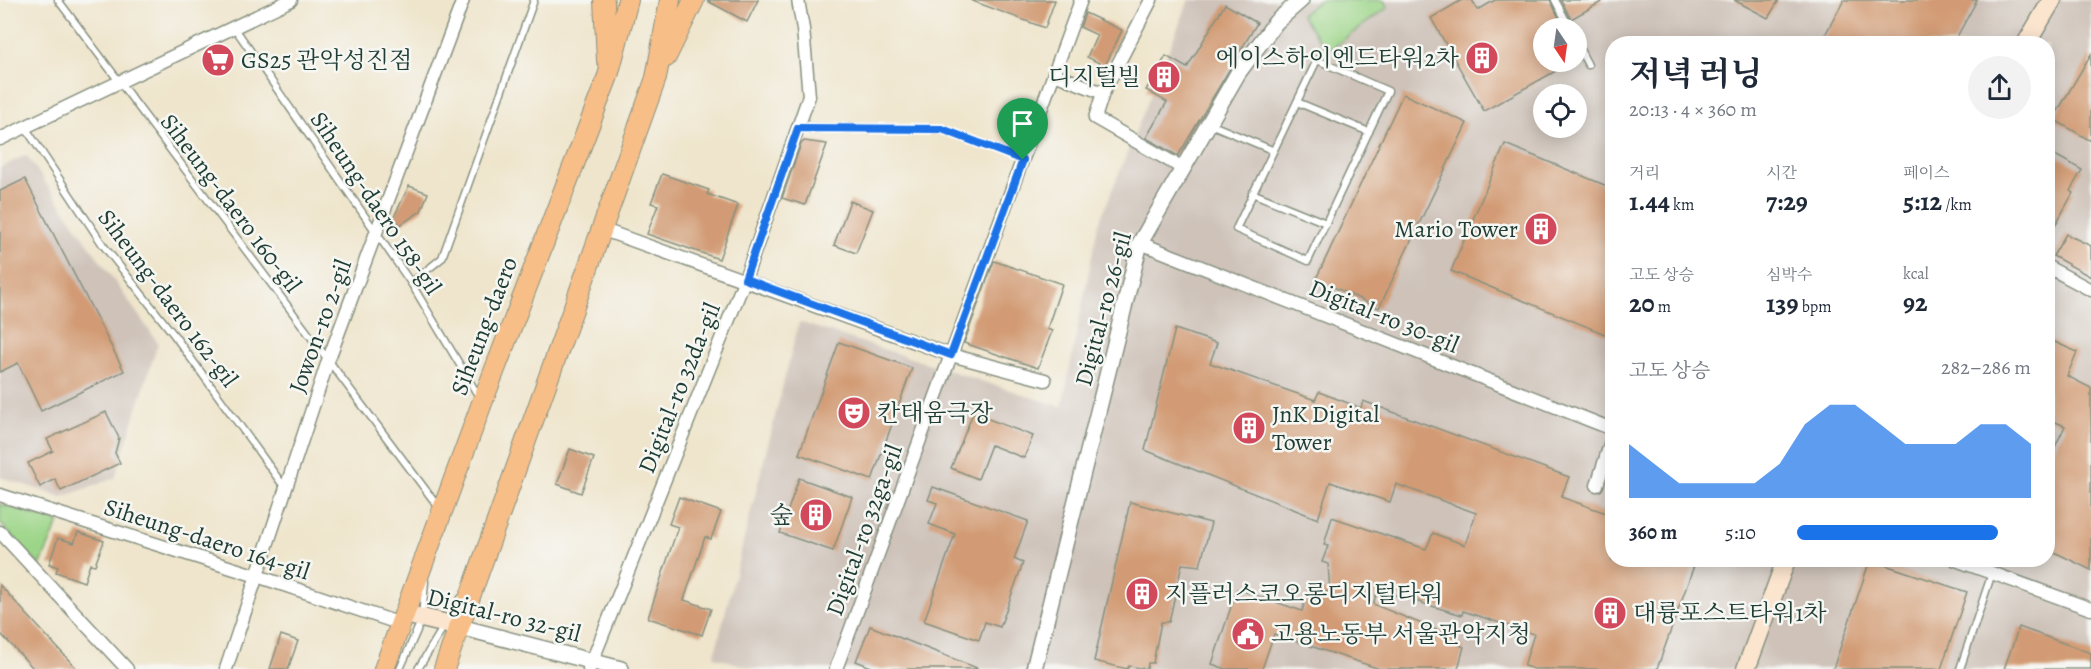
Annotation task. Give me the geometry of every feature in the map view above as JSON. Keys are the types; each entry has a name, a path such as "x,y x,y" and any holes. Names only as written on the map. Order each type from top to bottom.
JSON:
{"main road":[{"path":"604,0 608,76"},
{"name":"Siheung-daero","path":"384,669 409,619 427,551 608,76 628,0"},
{"path":"656,78 670,0"},
{"path":"444,669 452,626 479,569 656,78 694,0"},
{"path":"2031,36 2052,0"},
{"path":"1746,669 1783,567"},
{"name":"Digital-ro 32-gil","path":"409,619 452,626"}],"street":[{"path":"0,139 291,0"},
{"name":"Jowon-ro 2-gil","path":"226,669 328,362 463,0"},
{"name":"Digital-ro 32da-gil","path":"591,665 745,279 809,96 798,0"},
{"name":"Digital-ro 32ga-gil","path":"836,669 1081,0"},
{"path":"1151,0 1103,93 1095,118 1184,169"},
{"name":"Digital-ro 26-gil","path":"1034,669 1140,243 1238,73 1276,22 1301,0"},
{"path":"1054,74 1103,93"},
{"path":"601,229 951,355 1045,380"},
{"name":"Digital-ro 30-gil","path":"1140,243 1605,426"},
{"path":"2055,271 2091,290"},
{"path":"1597,485 1605,460"},
{"name":"Siheung-daero 164-gil","path":"0,495 257,576 409,619"},
{"path":"0,532 127,669"},
{"path":"1975,567 2091,609"},
{"name":"Digital-ro 32-gil","path":"452,626 591,665 621,669"}],"lane":[{"name":"Siheung-daero 160-gil","path":"58,0 442,512"},
{"path":"411,283 442,258 534,0"},
{"path":"1555,0 1565,18"},
{"name":"Siheung-daero 158-gil","path":"234,27 411,283 482,403"},
{"path":"1317,60 1388,91 1369,132 1308,261 1236,229 1317,60"},
{"path":"1298,102 1369,132"},
{"path":"1209,124 1272,150"},
{"name":"Siheung-daero 162-gil","path":"25,127 103,245 174,334 286,488"},
{"path":"798,128 942,129 1023,160"},
{"path":"1252,192 1326,223"},
{"path":"1959,669 1992,573"},
{"path":"400,669 409,619"},
{"path":"418,669 452,626"}],"shaded area":[{"path":"1189,0 2091,0 2091,669 756,669 714,657 799,322 1062,407 1098,225"},
{"path":"26,155 158,343 115,478 62,497 0,477 0,168"}],"green space":[{"path":"1320,0 1383,0 1388,7 1328,51 1301,15"},
{"path":"0,504 59,522 40,566 0,523"}],"building":[{"path":"706,0 758,0 747,22"},
{"path":"970,0 1055,0 1045,28"},
{"name":"에이스하이엔드타워2차","path":"1462,0 1472,0 1478,10 1495,0 1550,0 1559,18 1533,18 1533,72 1554,72 1484,111 1431,18"},
{"path":"1561,0 1605,0 1573,18 1570,18"},
{"path":"1734,0 1779,0 1768,18"},
{"path":"1844,0 1977,0 1957,36 1824,36"},
{"path":"1225,4 1257,23 1178,156 1146,138 1167,102 1146,90 1166,56 1187,68"},
{"path":"1085,13 1122,30 1105,66 1087,57 1097,35 1080,27"},
{"path":"2091,54 2091,141 2055,120 2055,116"},
{"path":"1403,94 1467,123 1379,308 1316,279"},
{"path":"804,141 827,144 805,205 782,198"},
{"name":"Mario Tower","path":"1505,144 1605,185 1605,334 1451,271"},
{"path":"2055,155 2082,170 2070,191 2073,193 2055,225"},
{"path":"662,174 709,190 707,194 738,205 719,259 647,234 658,205 651,203"},
{"path":"25,179 124,371 41,411 18,363 0,372 0,191"},
{"path":"409,186 428,193 421,211 400,225 394,217"},
{"path":"850,201 873,210 856,253 834,245"},
{"path":"2066,234 2091,246 2091,277 2055,257 2055,253"},
{"path":"994,261 1062,284 1047,329 1052,331 1038,368 964,343"},
{"path":"1175,329 1217,343 1210,363 1315,400 1319,392 1361,408 1363,401 1569,477 1561,497 1605,513 1605,567 1693,567 1657,669 1534,669 1524,666 1534,634 1463,611 1462,615 1378,590 1373,604 1456,638 1455,643 1464,647 1458,669 1380,669 1274,634 1262,669 1226,669 1212,664 1237,589 1302,611 1310,586 1330,593 1328,564 1322,562 1328,546 1324,545 1332,517 1426,549 1433,533 1465,545 1476,513 1396,484 1390,502 1330,482 1318,519 1145,450"},
{"path":"839,342 912,368 872,480 799,454"},
{"path":"2055,342 2077,352 2067,376 2091,388 2091,570 2055,552 2055,447 2065,426 2055,422"},
{"path":"106,412 119,438 115,453 120,463 61,491 55,479 40,487 28,463 53,451 47,439"},
{"path":"973,413 1033,436 1024,458 991,445 978,479 951,468"},
{"path":"570,449 594,458 581,493 557,484"},
{"name":"숲","path":"799,478 852,497 833,551 780,533"},
{"path":"933,487 1028,521 1014,559 1023,563 1000,627 985,622 979,640 924,621 955,534 929,524 937,503 928,500"},
{"path":"679,497 721,512 711,539 705,537 684,600 711,609 702,635 648,618 678,527 669,524"},
{"name":"지플러스코오롱디지털타워","path":"1130,502 1211,523 1200,566 1182,564 1169,622 1161,622 1153,663 1148,663 1147,669 1129,666 1127,669 1094,661"},
{"path":"78,532 104,541 95,565 90,564 84,582 56,572 58,567 49,564 58,538 74,543"},
{"path":"1868,567 1891,567 1967,592 1941,669 1833,669"},
{"path":"0,585 77,669 34,669 0,633"},
{"path":"870,626 977,669 876,669 856,661"},
{"path":"2019,627 2091,653 2091,669 2004,669"},
{"path":"281,635 298,641 288,669 270,669"}],"place":[{"name":"에이스하이엔드타워2차","path":"1482,58"},
{"name":"GS25 관악성진점","path":"218,60"},
{"name":"디지털빌","path":"1164,77"},
{"name":"Mario Tower","path":"1541,229"},
{"name":"칸태움극장","path":"854,413"},
{"name":"JnK Digital Tower","path":"1249,428"},
{"name":"숲","path":"816,515"},
{"name":"지플러스코오롱디지털타워","path":"1142,594"},
{"name":"대륭포스트타워1차","path":"1610,613"},
{"name":"고용노동부 서울관악지청","path":"1248,634"}],"route":[{"path":"798,128 942,129 1023,160 951,355 745,279 798,128"}]}
